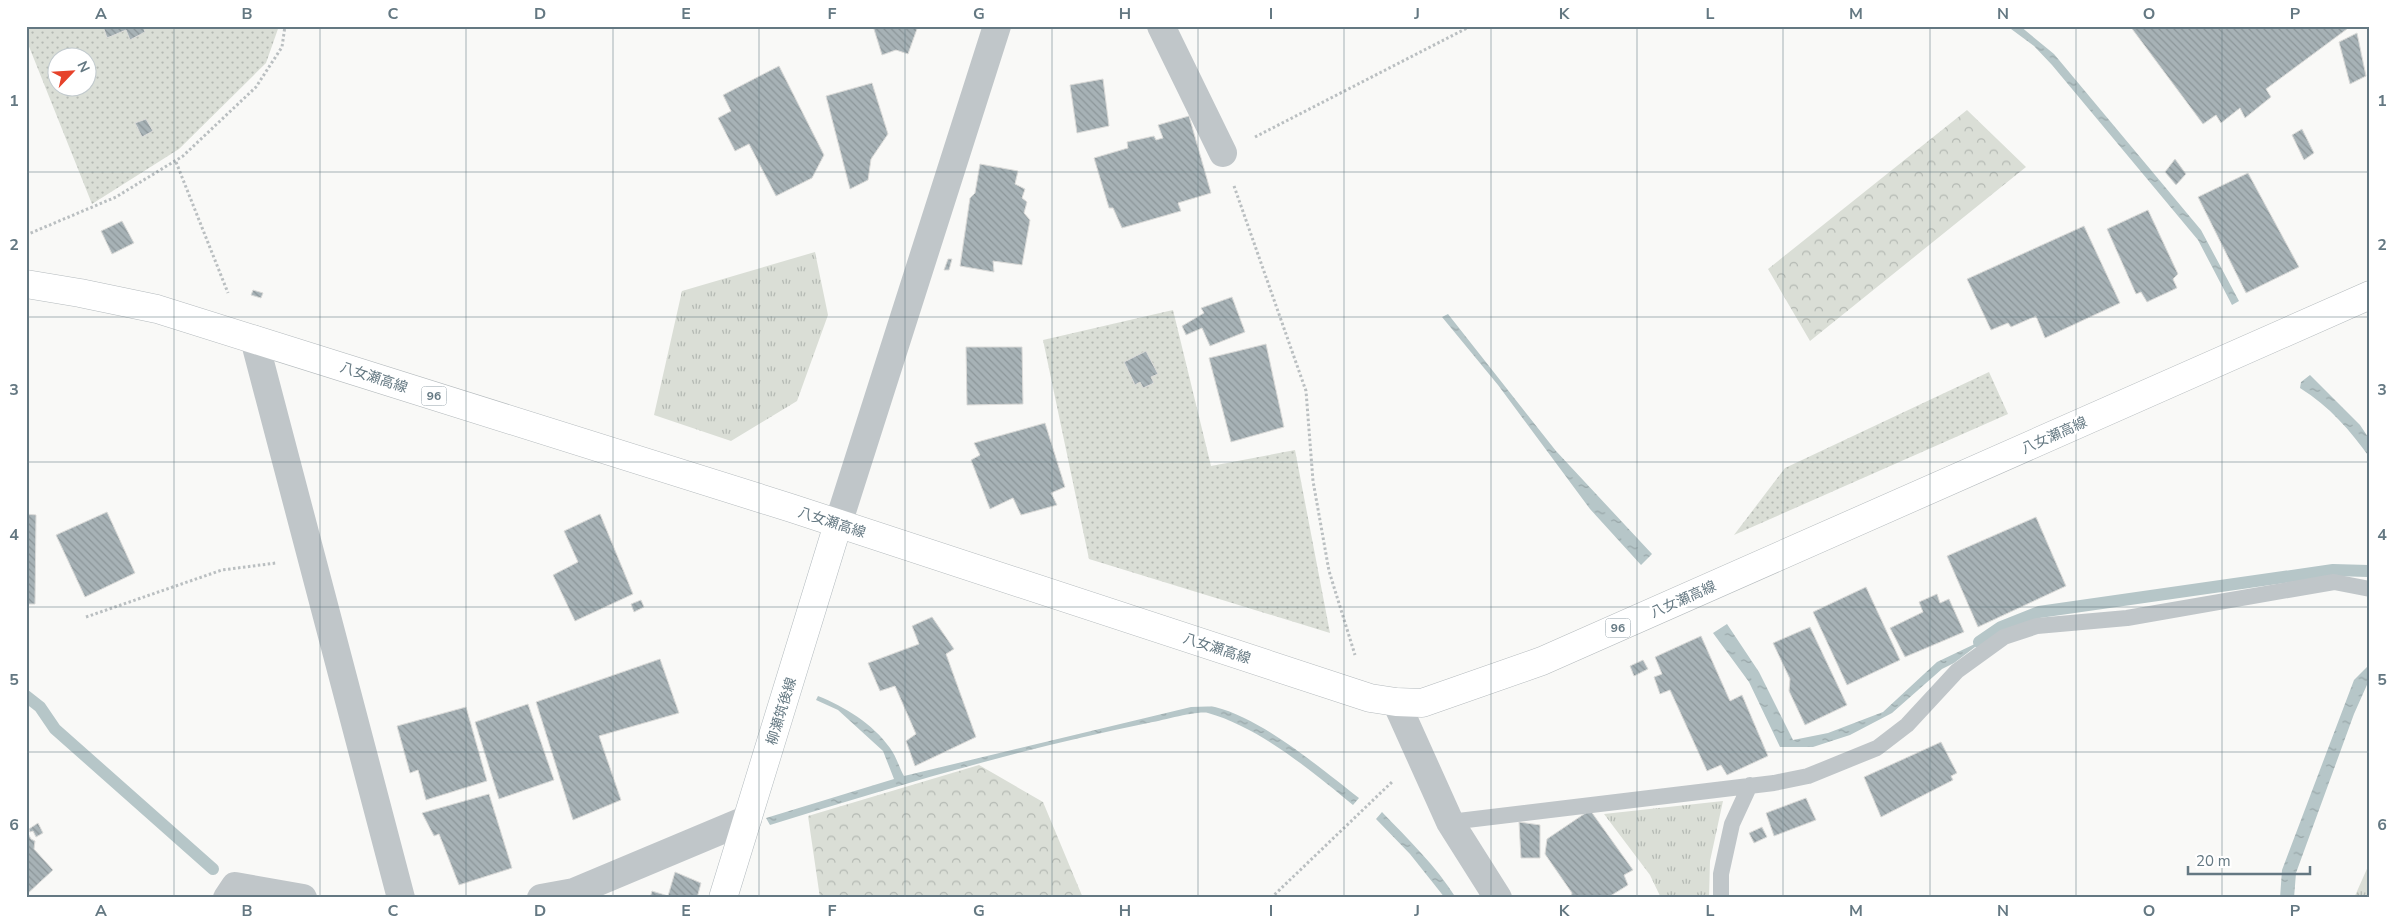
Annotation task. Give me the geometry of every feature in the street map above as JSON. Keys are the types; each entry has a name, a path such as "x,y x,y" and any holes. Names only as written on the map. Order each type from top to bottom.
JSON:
{"main road":[{"name":"八女瀬高線","path":"26,284 80,292 157,309 838,524 1370,698 1422,703 1542,661 2370,295"},
{"name":"柳瀬筑後線","path":"724,898 838,524"}],"street":[{"path":"838,524 997,26"},
{"path":"1160,26 1223,153"},
{"path":"254,339 311,562 401,898"},
{"path":"1396,702 1450,822 1498,898"},
{"path":"542,898 574,892 748,819"},
{"path":"227,898 235,886 303,898"}],"lane":[{"path":"1450,822 1774,783 1808,776 1877,748 1907,725 1956,671 2004,637 2037,626 2127,618 2334,582 2370,589"},
{"path":"1721,898 1721,874 1732,824 1750,785"}],"path":[{"path":"26,236 116,197 176,162 256,87 282,47 285,26"},
{"path":"1355,655 1329,571 1313,481 1306,391 1223,153 1471,26"},
{"path":"176,162 230,298"},
{"path":"86,617 222,570 264,563 311,562"},
{"path":"1271,898 1419,756"}],"green space":[{"path":"26,26 279,26 266,63 179,149 92,204 50,98 98,98 98,48 48,48 48,94 26,39"},
{"path":"1967,110 2026,167 1810,341 1768,269"},
{"path":"815,252 828,315 797,401 731,441 654,415 682,291"},
{"path":"1173,310 1211,466 1295,450 1330,633 1089,559 1043,340"},
{"path":"1989,372 2008,414 1734,535 1785,468"},
{"path":"979,765 1043,802 1083,898 820,898 808,816"},
{"path":"1723,801 1710,861 1709,898 1661,898 1650,875 1604,814"},
{"path":"2370,862 2370,898 2354,898"}],"water":[{"path":"2007,26 2020,26 2054,54 2201,230 2239,301 2232,305 2198,240 2052,65 2034,46"},
{"path":"1448,314 1556,451 1652,554 1641,565 1590,509 1498,385 1442,317"},
{"path":"2310,375 2360,425 2370,440 2370,458 2339,420 2321,403 2300,388 2301,382"},
{"path":"1727,624 1759,672 1793,740 1828,733 1883,712 1937,662 1979,642 1979,644 1954,663 1942,669 1892,713 1850,735 1813,747 1780,747 1749,682 1713,633"},
{"path":"2370,664 2370,678 2354,714 2296,873 2294,898 2280,898 2282,870 2354,680"},
{"path":"818,696 848,711 875,731 892,751 904,776 1191,707 1215,707 1233,713 1271,733 1309,759 1359,798 1353,805 1303,765 1266,740 1227,720 1203,712 1100,733 1005,756 911,782 770,825 766,818 894,779 883,751 838,710 816,700"},
{"path":"1382,812 1431,864 1456,898 1445,898 1410,854 1376,819"}],"building":[{"path":"103,26 143,26 145,32 130,40 126,30 107,38"},
{"path":"873,26 918,26 908,54 896,50 882,55"},
{"path":"2130,26 2345,26 2347,29 2266,89 2271,97 2245,118 2240,108 2221,123 2216,115 2203,124"},
{"path":"2357,33 2366,76 2350,84 2339,42"},
{"path":"779,66 824,155 812,178 776,196 749,144 735,151 718,118 731,111 723,95"},
{"path":"1103,79 1109,126 1077,133 1070,85"},
{"path":"872,83 888,134 871,159 868,180 850,189 826,96"},
{"path":"1189,116 1211,193 1178,203 1181,211 1122,228 1113,208 1109,208 1094,158 1128,148 1127,142 1154,136 1156,140 1163,138 1158,125"},
{"path":"146,119 153,131 142,137 135,123"},
{"path":"2302,129 2314,153 2304,160 2292,135"},
{"path":"2175,159 2186,174 2176,185 2165,172"},
{"path":"980,164 1018,171 1015,184 1025,189 1022,198 1027,202 1024,213 1030,220 1022,265 993,261 994,272 960,266 970,198 975,193"},
{"path":"2248,173 2299,267 2246,293 2198,197"},
{"path":"2148,210 2178,274 2173,279 2177,288 2147,302 2141,292 2136,294 2107,229"},
{"path":"122,221 134,243 112,254 101,231"},
{"path":"2084,226 2120,303 2045,338 2036,316 2011,327 2008,323 1991,330 1967,279"},
{"path":"948,259 952,259 949,270 944,270"},
{"path":"253,290 263,293 261,298 251,295"},
{"path":"1232,297 1245,332 1210,346 1202,328 1186,335 1182,326 1204,313 1201,308"},
{"path":"1266,344 1284,427 1231,442 1209,358"},
{"path":"966,347 1022,347 1023,404 967,405"},
{"path":"1146,351 1158,374 1151,377 1154,383 1143,388 1140,382 1135,385 1124,362"},
{"path":"1045,423 1065,487 1051,493 1057,505 1021,515 1013,498 990,509 971,460 980,455 974,443"},
{"path":"107,512 135,573 85,597 56,535"},
{"path":"26,514 36,515 35,604 26,604"},
{"path":"600,514 633,594 575,621 553,575 578,562 564,531"},
{"path":"2036,517 2066,586 1978,627 1947,556"},
{"path":"1866,587 1900,660 1847,685 1813,612"},
{"path":"1937,594 1940,603 1949,599 1964,632 1905,657 1890,628 1923,612 1919,602"},
{"path":"641,600 644,607 634,612 631,604"},
{"path":"932,617 954,649 946,654 976,737 915,766 906,741 916,734 895,686 880,691 868,663 919,644 912,626"},
{"path":"1810,627 1847,705 1805,725 1789,691 1790,679 1773,643"},
{"path":"1701,636 1730,701 1742,695 1768,756 1727,775 1721,765 1707,771 1670,690 1660,694 1654,677 1662,674 1655,657"},
{"path":"660,659 679,713 599,736 621,800 573,820 536,702"},
{"path":"1643,660 1648,669 1634,676 1630,666"},
{"path":"528,704 554,780 499,799 475,722"},
{"path":"466,707 487,781 426,800 418,770 410,773 397,726"},
{"path":"1941,742 1957,773 1951,776 1953,780 1881,817 1864,777"},
{"path":"489,794 512,868 459,885 439,834 434,836 422,813"},
{"path":"1806,798 1816,820 1774,836 1766,813"},
{"path":"1590,810 1633,870 1624,875 1628,885 1607,898 1571,898 1572,893 1545,854 1547,839"},
{"path":"1519,822 1540,825 1540,858 1521,858"},
{"path":"38,823 43,833 36,837 33,831 30,832 29,829"},
{"path":"1762,827 1767,837 1754,843 1749,833"},
{"path":"26,830 31,839 35,841 34,849 53,870 26,895"},
{"path":"675,872 701,883 697,898 650,898 652,891 668,896"}],"waterway":[{"path":"1979,642 2001,627 2039,612 2333,570 2368,571"},
{"path":"26,696 40,707 55,729 213,869"}]}
